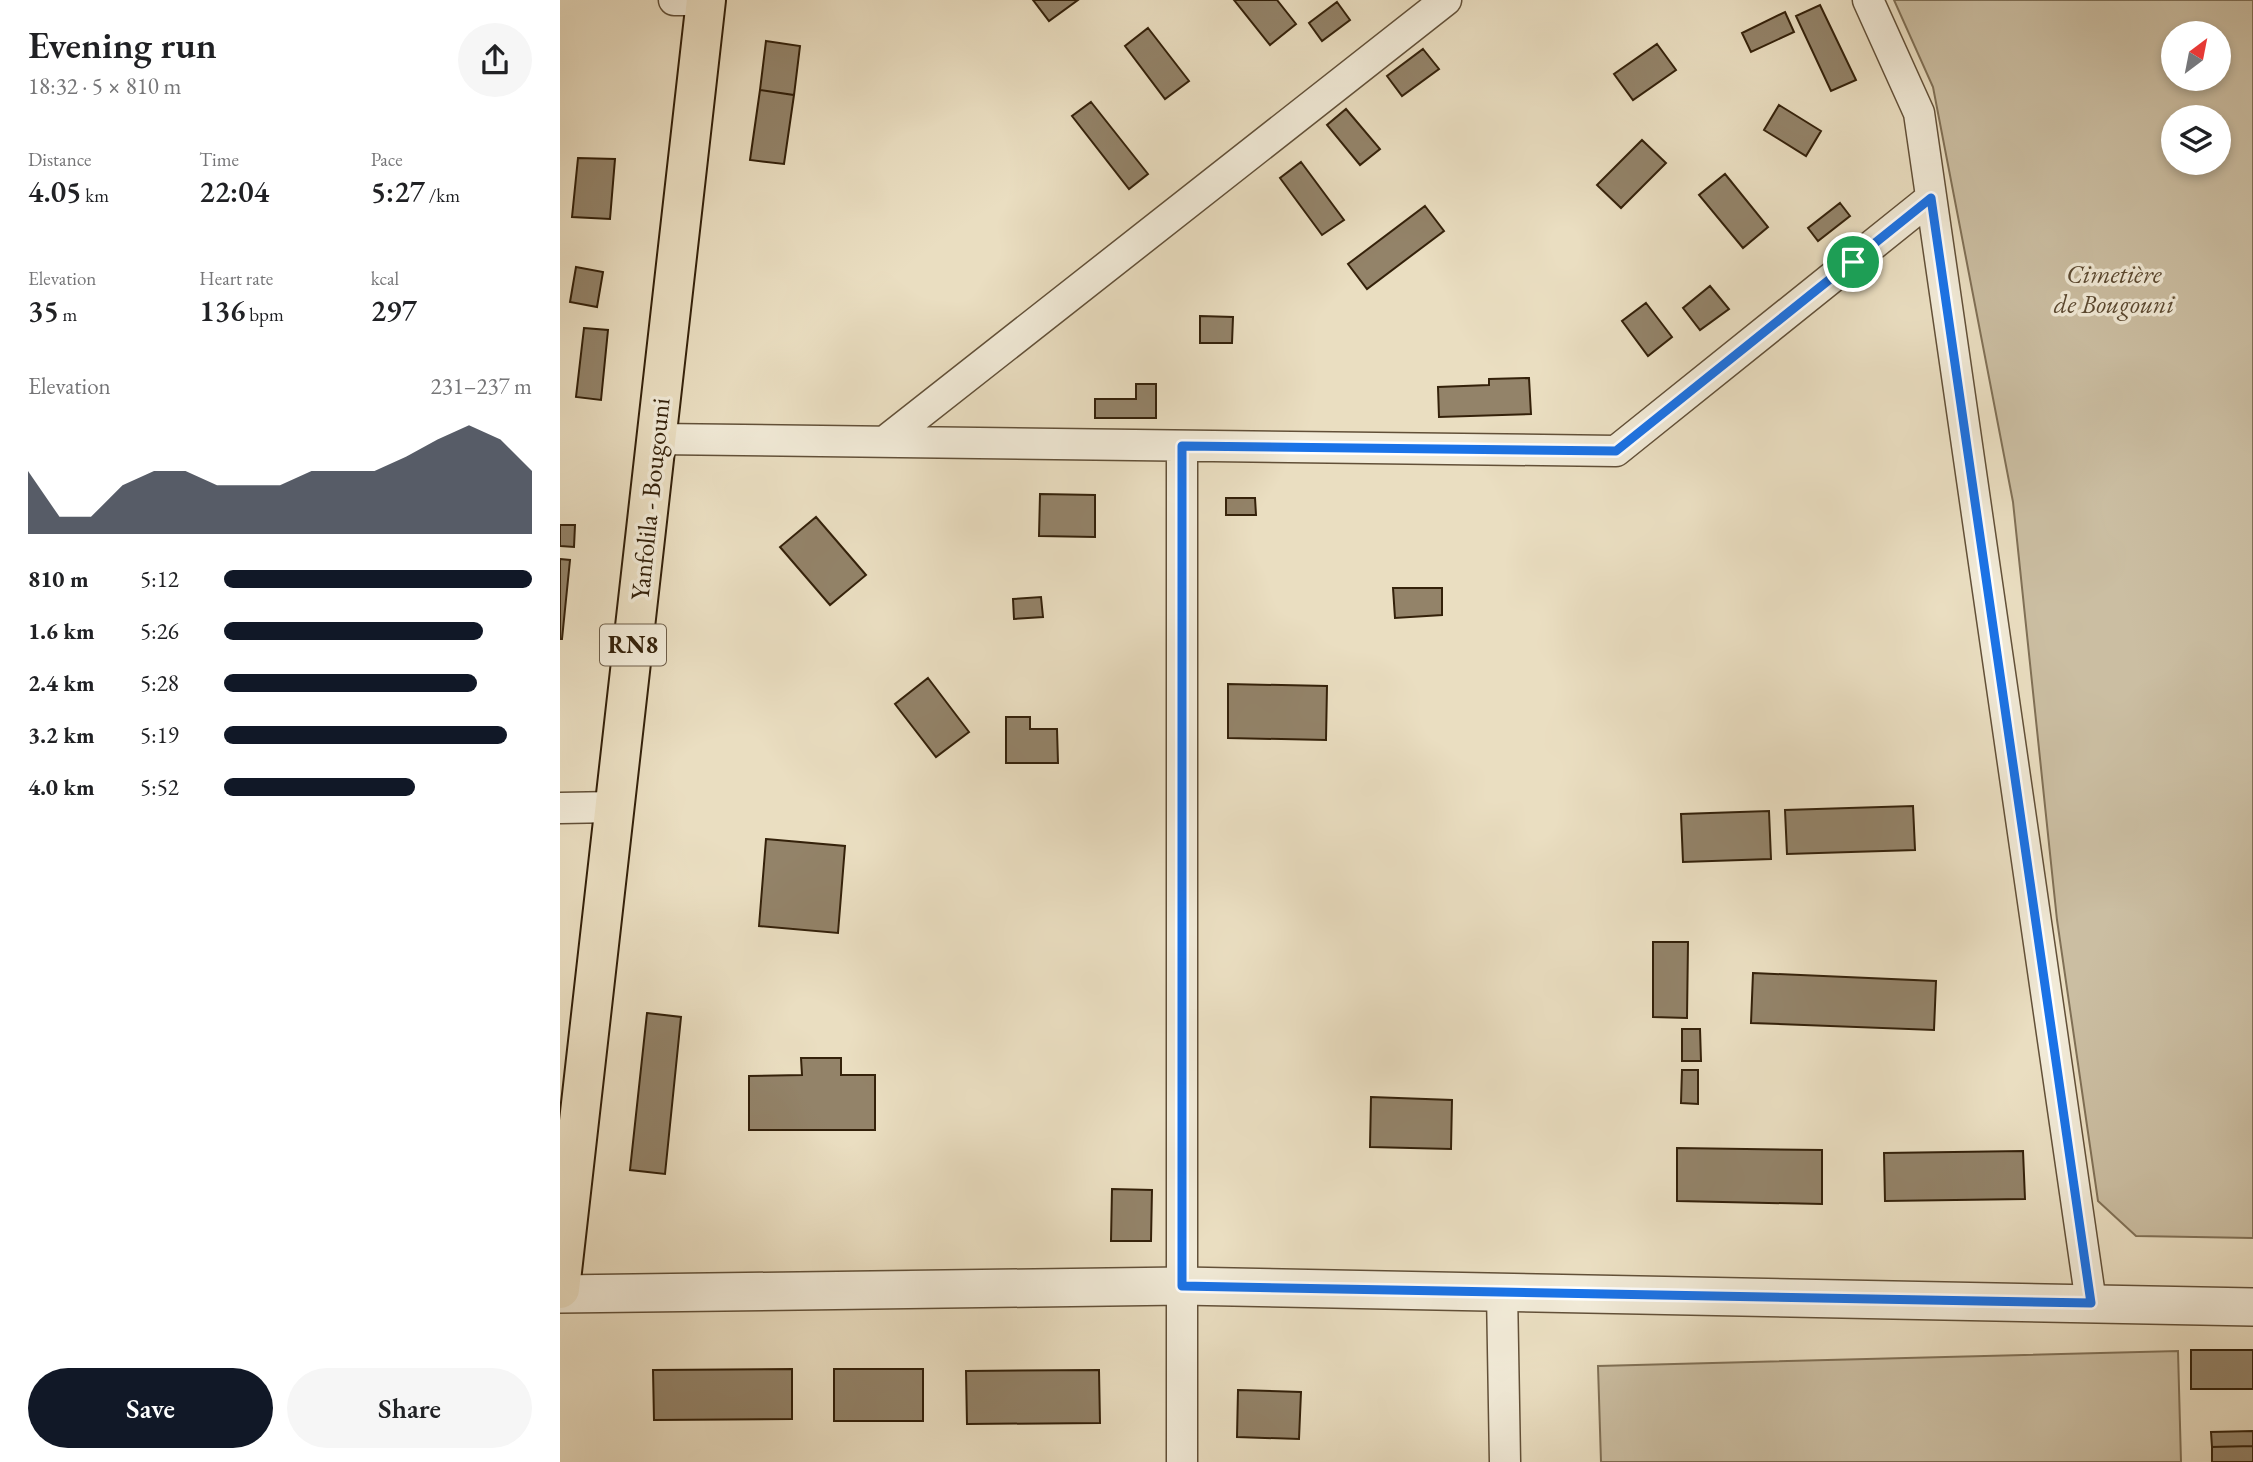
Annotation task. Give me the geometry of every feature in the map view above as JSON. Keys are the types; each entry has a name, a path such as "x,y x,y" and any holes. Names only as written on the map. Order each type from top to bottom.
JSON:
{"main road":[{"name":"Yanfolila - Bougouni","path":"560,1292 707,0"}],"street":[{"path":"674,0 707,0"},
{"path":"884,442 1446,0"},
{"path":"1868,0 1919,113 2091,1303"},
{"path":"657,439 1616,451 1931,198"},
{"path":"1182,446 1182,1462"},
{"path":"560,808 615,807"},
{"path":"560,1292 1182,1286 2253,1307"},
{"path":"1502,1291 1505,1462"}],"green space":[{"name":"Cimetière de Bougouni","path":"1894,0 2253,0 2253,1238 2136,1236 2098,1201 2057,920 2013,502 1933,87"},
{"path":"2178,1351 2181,1462 1601,1462 1598,1366"}],"building":[{"path":"1033,0 1078,0 1049,21"},
{"path":"1234,0 1277,0 1296,24 1270,45"},
{"path":"1337,2 1350,20 1322,41 1309,23"},
{"path":"1820,5 1856,80 1831,91 1796,16"},
{"path":"1785,12 1794,32 1751,52 1742,33"},
{"path":"1148,28 1189,81 1165,99 1125,46"},
{"path":"766,41 800,46 794,95 760,90"},
{"path":"1657,44 1676,70 1633,100 1614,74"},
{"path":"1423,49 1439,69 1402,96 1387,76"},
{"path":"760,90 794,95 784,164 750,160"},
{"path":"1091,102 1148,174 1129,189 1072,116"},
{"path":"1779,105 1821,131 1806,156 1764,130"},
{"path":"1346,109 1380,149 1360,165 1327,125"},
{"path":"1642,140 1666,163 1621,208 1597,185"},
{"path":"578,158 615,159 610,219 572,217"},
{"path":"1301,162 1344,220 1322,235 1280,178"},
{"path":"1725,174 1768,227 1743,248 1699,195"},
{"path":"1840,203 1850,216 1818,241 1808,228"},
{"path":"1425,206 1444,231 1367,289 1348,264"},
{"path":"576,267 603,272 597,307 570,302"},
{"path":"1710,286 1729,309 1700,330 1683,308"},
{"path":"1646,303 1672,337 1648,356 1622,321"},
{"path":"1200,316 1233,317 1232,343 1200,343"},
{"path":"584,328 608,330 601,400 576,397"},
{"path":"1529,378 1531,414 1439,417 1438,387 1489,385 1489,379"},
{"path":"1136,384 1156,384 1156,418 1095,418 1095,399 1136,399"},
{"path":"1040,494 1095,495 1095,537 1039,536"},
{"path":"1226,498 1255,498 1256,515 1226,515"},
{"path":"816,517 866,575 830,605 780,547"},
{"path":"560,525 575,525 574,547 560,546"},
{"path":"560,559 570,560 562,639 560,639"},
{"path":"1393,588 1442,588 1442,615 1395,618"},
{"path":"1041,597 1043,617 1014,619 1013,599"},
{"path":"928,678 969,732 936,757 895,704"},
{"path":"1228,684 1327,686 1326,740 1228,738"},
{"path":"1006,717 1030,717 1030,729 1057,729 1058,763 1006,763"},
{"path":"1913,806 1915,850 1787,854 1785,810"},
{"path":"1769,811 1771,859 1683,862 1681,814"},
{"path":"766,839 845,846 838,933 759,926"},
{"path":"1653,942 1688,942 1687,1018 1653,1017"},
{"path":"1753,973 1936,981 1934,1030 1751,1023"},
{"path":"647,1013 681,1017 665,1174 630,1170"},
{"path":"1682,1029 1700,1029 1701,1061 1682,1061"},
{"path":"801,1058 841,1058 841,1075 875,1075 875,1130 749,1130 749,1076 802,1075"},
{"path":"1682,1070 1698,1070 1698,1104 1681,1103"},
{"path":"1371,1097 1452,1100 1451,1149 1370,1147"},
{"path":"1677,1148 1822,1150 1822,1204 1677,1201"},
{"path":"2023,1151 2025,1199 1885,1201 1884,1153"},
{"path":"1112,1189 1152,1190 1151,1241 1111,1241"},
{"path":"2191,1350 2253,1350 2253,1389 2191,1389"},
{"path":"792,1369 792,1419 654,1420 653,1370"},
{"path":"834,1369 923,1369 923,1421 834,1421"},
{"path":"1099,1370 1100,1423 967,1424 966,1371"},
{"path":"1238,1390 1301,1392 1299,1439 1237,1437"},
{"path":"2253,1431 2253,1446 2212,1447 2211,1432"},
{"path":"2253,1446 2253,1462 2212,1462 2212,1447"}],"route":[{"path":"1931,198 2091,1303 1182,1286 1182,446 1616,451 1853,262 1931,198"}]}
